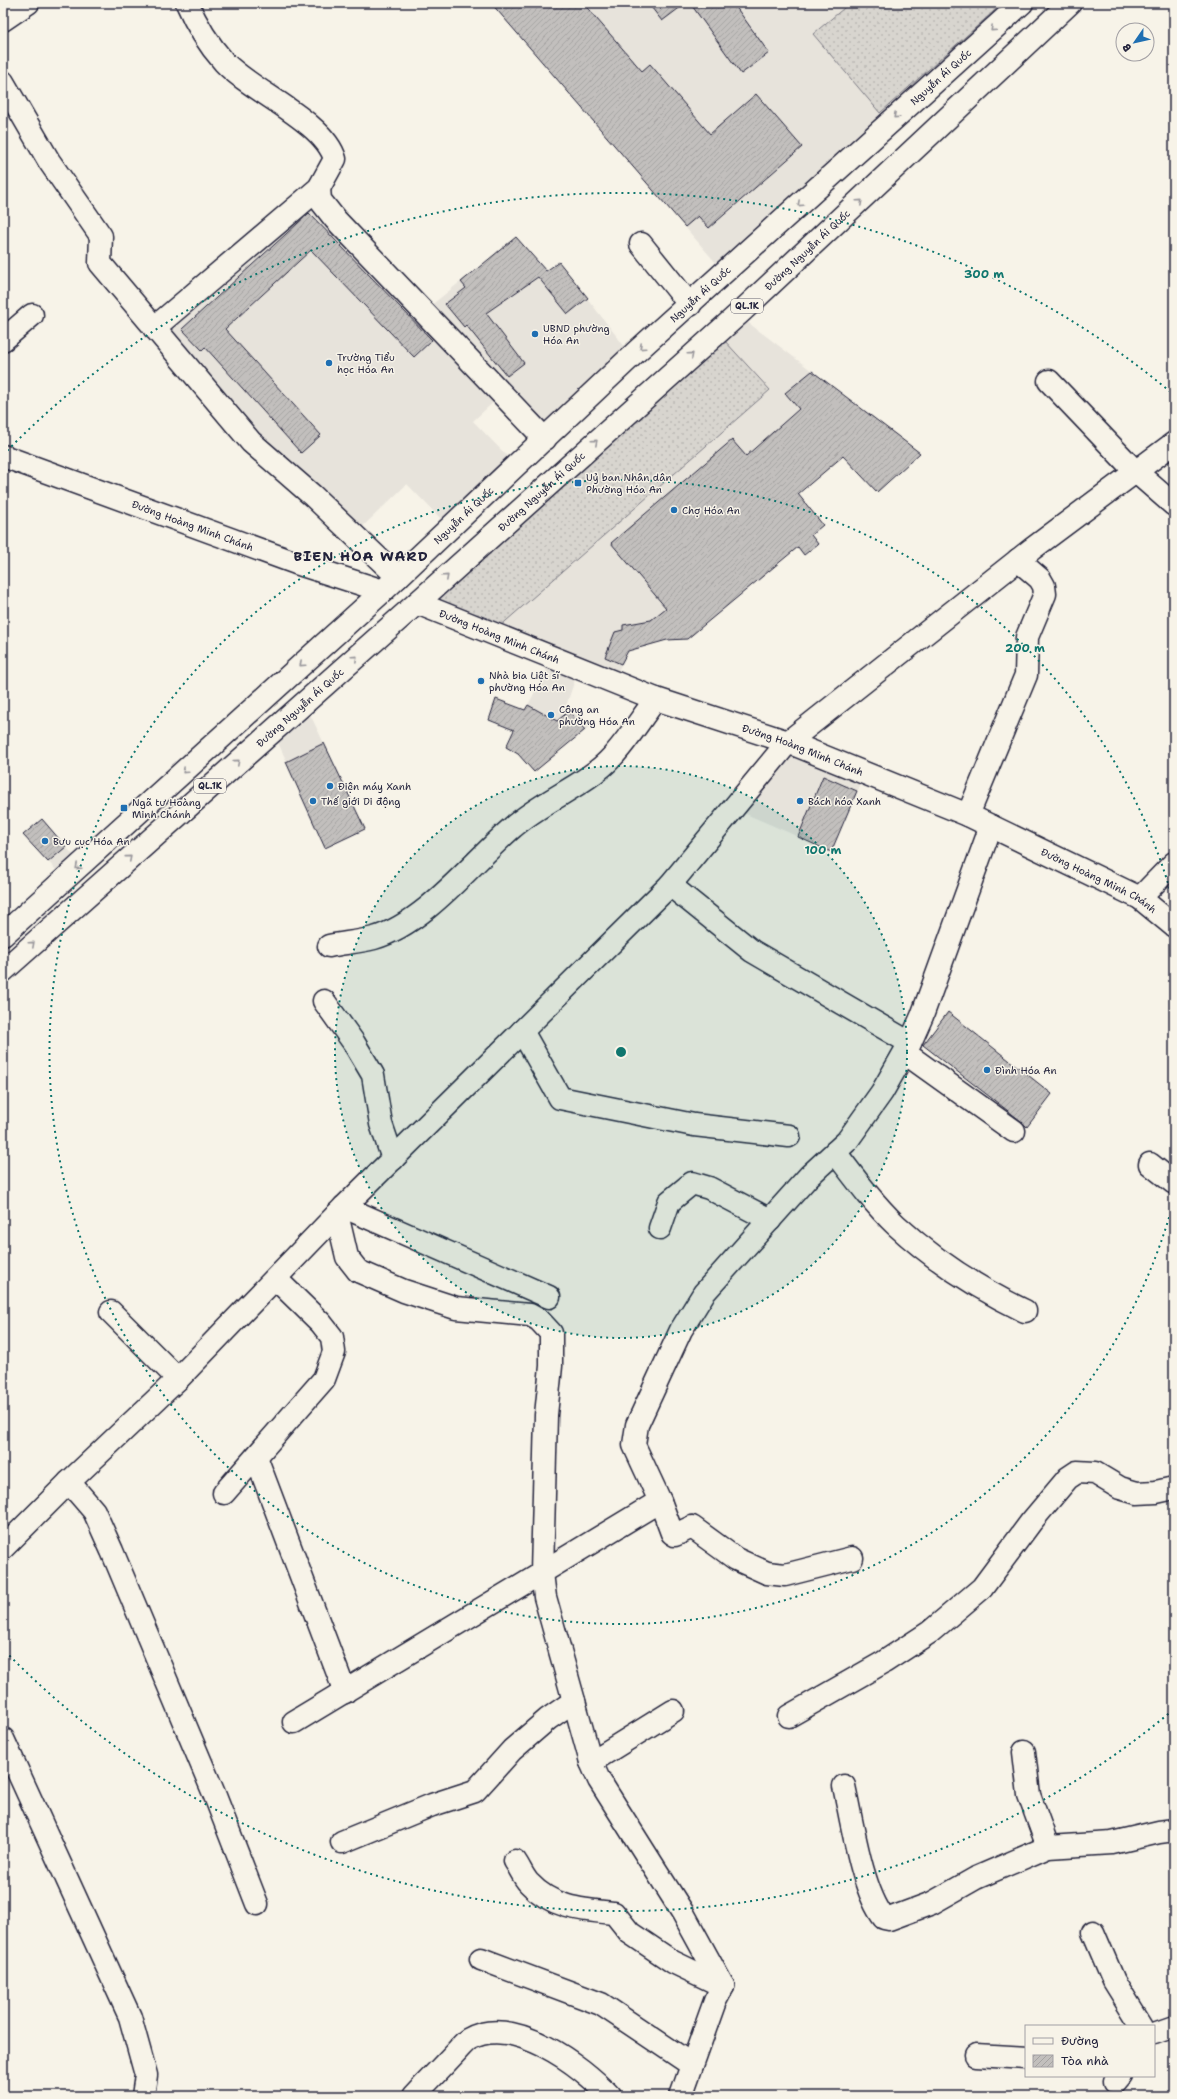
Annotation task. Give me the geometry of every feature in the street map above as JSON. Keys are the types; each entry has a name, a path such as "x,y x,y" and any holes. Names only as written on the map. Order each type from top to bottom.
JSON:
{"street":[{"path":"3,20 28,3"},
{"path":"154,328 319,188 335,159 332,148 310,126 225,63 198,27 187,3"},
{"name":"Nguyễn Ái Quốc","path":"390,584 636,352 690,305 1022,3"},
{"name":"Đường Nguyễn Ái Quốc","path":"3,971 418,603 743,310 1070,3"},
{"path":"3,82 49,161 101,236 100,263 251,442 313,496 390,584"},
{"path":"319,188 320,200 335,219 545,439"},
{"path":"641,244 690,305"},
{"path":"3,340 32,315"},
{"path":"1049,381 1135,471 1174,505"},
{"path":"3,1548 69,1482 178,1379 341,1210 670,885 788,742 1018,560 1174,443"},
{"name":"Đường Hoàng Minh Chánh","path":"3,456 296,563 390,584 418,603 656,699 788,742 968,815 1140,898 1174,926"},
{"path":"968,815 1026,675 1027,638 1045,594 1044,586 1040,579 1018,560"},
{"name":"QL.1K","path":"3,935 390,584"},
{"path":"329,946 374,938 398,927 432,904 513,827 540,806 592,774 612,758 656,699"},
{"path":"852,1558 785,1575 767,1573 736,1559 692,1527 675,1535 672,1532 660,1501 634,1444 636,1425 681,1330 704,1294 809,1176 852,1135 882,1092 908,1048 990,826"},
{"path":"1140,898 1174,862"},
{"path":"670,885 752,951 908,1048 1014,1131"},
{"path":"324,1001 354,1043 373,1075 381,1124 393,1159"},
{"path":"522,1031 560,1098 694,1125 788,1136"},
{"path":"835,1152 868,1195 895,1224 929,1253 996,1297 1025,1311"},
{"path":"1150,1164 1174,1183"},
{"path":"660,1228 669,1202 692,1183 709,1188 770,1220"},
{"path":"341,1210 549,1297"},
{"path":"341,1210 347,1257 358,1271 404,1291 456,1308 530,1315 539,1320 551,1333 551,1366 546,1415 542,1573 545,1597 591,1762 599,1780 683,1913 723,1986"},
{"path":"224,1493 324,1379 334,1352 332,1337 321,1322 276,1279"},
{"path":"111,1312 178,1379"},
{"path":"256,1457 345,1692"},
{"path":"789,1716 884,1662 930,1632 982,1588 1031,1522 1068,1478 1077,1472 1095,1473 1120,1488 1137,1493 1156,1492 1174,1488"},
{"path":"69,1482 94,1511 215,1796 257,1904"},
{"path":"294,1722 660,1501"},
{"path":"342,1842 432,1805 475,1791 512,1750 548,1719 574,1701"},
{"path":"591,1762 673,1711"},
{"path":"3,1739 130,2017 146,2075 142,2096"},
{"path":"1024,1752 1029,1795 1048,1847"},
{"path":"844,1786 858,1853 872,1898 878,1912 884,1918 889,1919 932,1903 976,1878 1048,1847 1112,1843 1174,1830"},
{"path":"515,1862 528,1882 546,1898 575,1910 614,1913 630,1933 673,1962 723,1986"},
{"path":"1093,1932 1114,1981 1141,2025"},
{"path":"480,1959 601,2004 690,2086 715,2001 723,1986"},
{"path":"1155,2033 1174,2026"},
{"path":"414,2096 468,2039 489,2032 507,2033 553,2049 593,2077 610,2096"},
{"path":"976,2055 1025,2058"}],"shaded area":[{"path":"491,3 1003,3 717,264"},
{"path":"850,3 1003,3 880,113 813,34"},
{"name":"Trường Tiểu học Hóa An","path":"313,202 499,397 473,421 509,458 443,521 407,484 359,530 256,437 164,328"},
{"name":"UBND phường Hóa An","path":"516,237 546,271 559,262 625,347 543,427 429,307"},
{"name":"Chợ Hóa An","path":"746,321 920,453 877,492 843,457 798,494 823,525 812,535 818,544 804,555 797,548 687,639 667,640 628,651 616,675 498,628 724,340"},
{"path":"724,340 770,390 498,628 434,602"},
{"name":"Công an phường Hóa An","path":"550,663 577,674 566,706 593,724 534,772 518,754 506,747"},
{"name":"Điện máy Xanh","path":"309,712 365,829 325,848 277,740"},
{"name":"Bách hóa Xanh","path":"789,750 863,779 831,851 739,811"},
{"name":"Bưu cục Hóa An","path":"42,819 74,856 57,871 23,835"}],"building":[{"path":"491,3 583,3 642,71 650,64 710,134 756,94 802,147 709,228 698,216 685,227"},
{"path":"648,3 686,3 662,21"},
{"path":"690,3 733,3 769,53 741,74"},
{"path":"309,213 432,340 414,357 311,250 225,329 321,435 301,453 205,347 202,350 182,329"},
{"path":"516,237 546,271 559,262 588,298 568,314 538,277 486,313 524,363 507,376 466,325 464,327 445,304 466,288 461,282"},
{"path":"812,371 920,453 877,492 843,456 798,494 823,525 811,535 818,544 804,555 798,547 687,639 667,640 628,651 621,664 605,657 615,632 623,630 623,625 651,620 666,608 611,543 732,440 746,456 799,409 785,393"},
{"name":"Công an phường Hóa An","path":"496,699 525,710 528,705 557,721 569,711 585,730 534,772 518,754 506,747 514,730 489,720"},
{"name":"Điện máy Xanh","path":"324,743 365,829 325,848 286,762"},
{"path":"823,776 857,791 831,852 798,837"},
{"name":"Bưu cục Hóa An","path":"42,819 66,847 48,862 23,835"},
{"name":"Đình Hóa An","path":"948,1012 1052,1094 1027,1127 923,1045"}],"place":[{"name":"UBND phường Hóa An","path":"535,334"},
{"name":"Trường Tiểu học Hóa An","path":"329,363"},
{"name":"Uỷ ban Nhân dân Phường Hóa An","path":"578,483"},
{"name":"Chợ Hóa An","path":"674,510"},
{"name":"Nhà bia Liệt sĩ phường Hóa An","path":"481,681"},
{"name":"Công an phường Hóa An","path":"551,715"},
{"name":"Điện máy Xanh","path":"330,786"},
{"name":"Thế giới Di động","path":"313,801"},
{"name":"Bách hóa Xanh","path":"800,801"},
{"name":"Ngã tư Hoàng Minh Chánh","path":"124,808"},
{"name":"Bưu cục Hóa An","path":"45,841"},
{"name":"Đình Hóa An","path":"987,1070"}],"district":[{"name":"BIEN HOA WARD","path":"361,556"}]}
